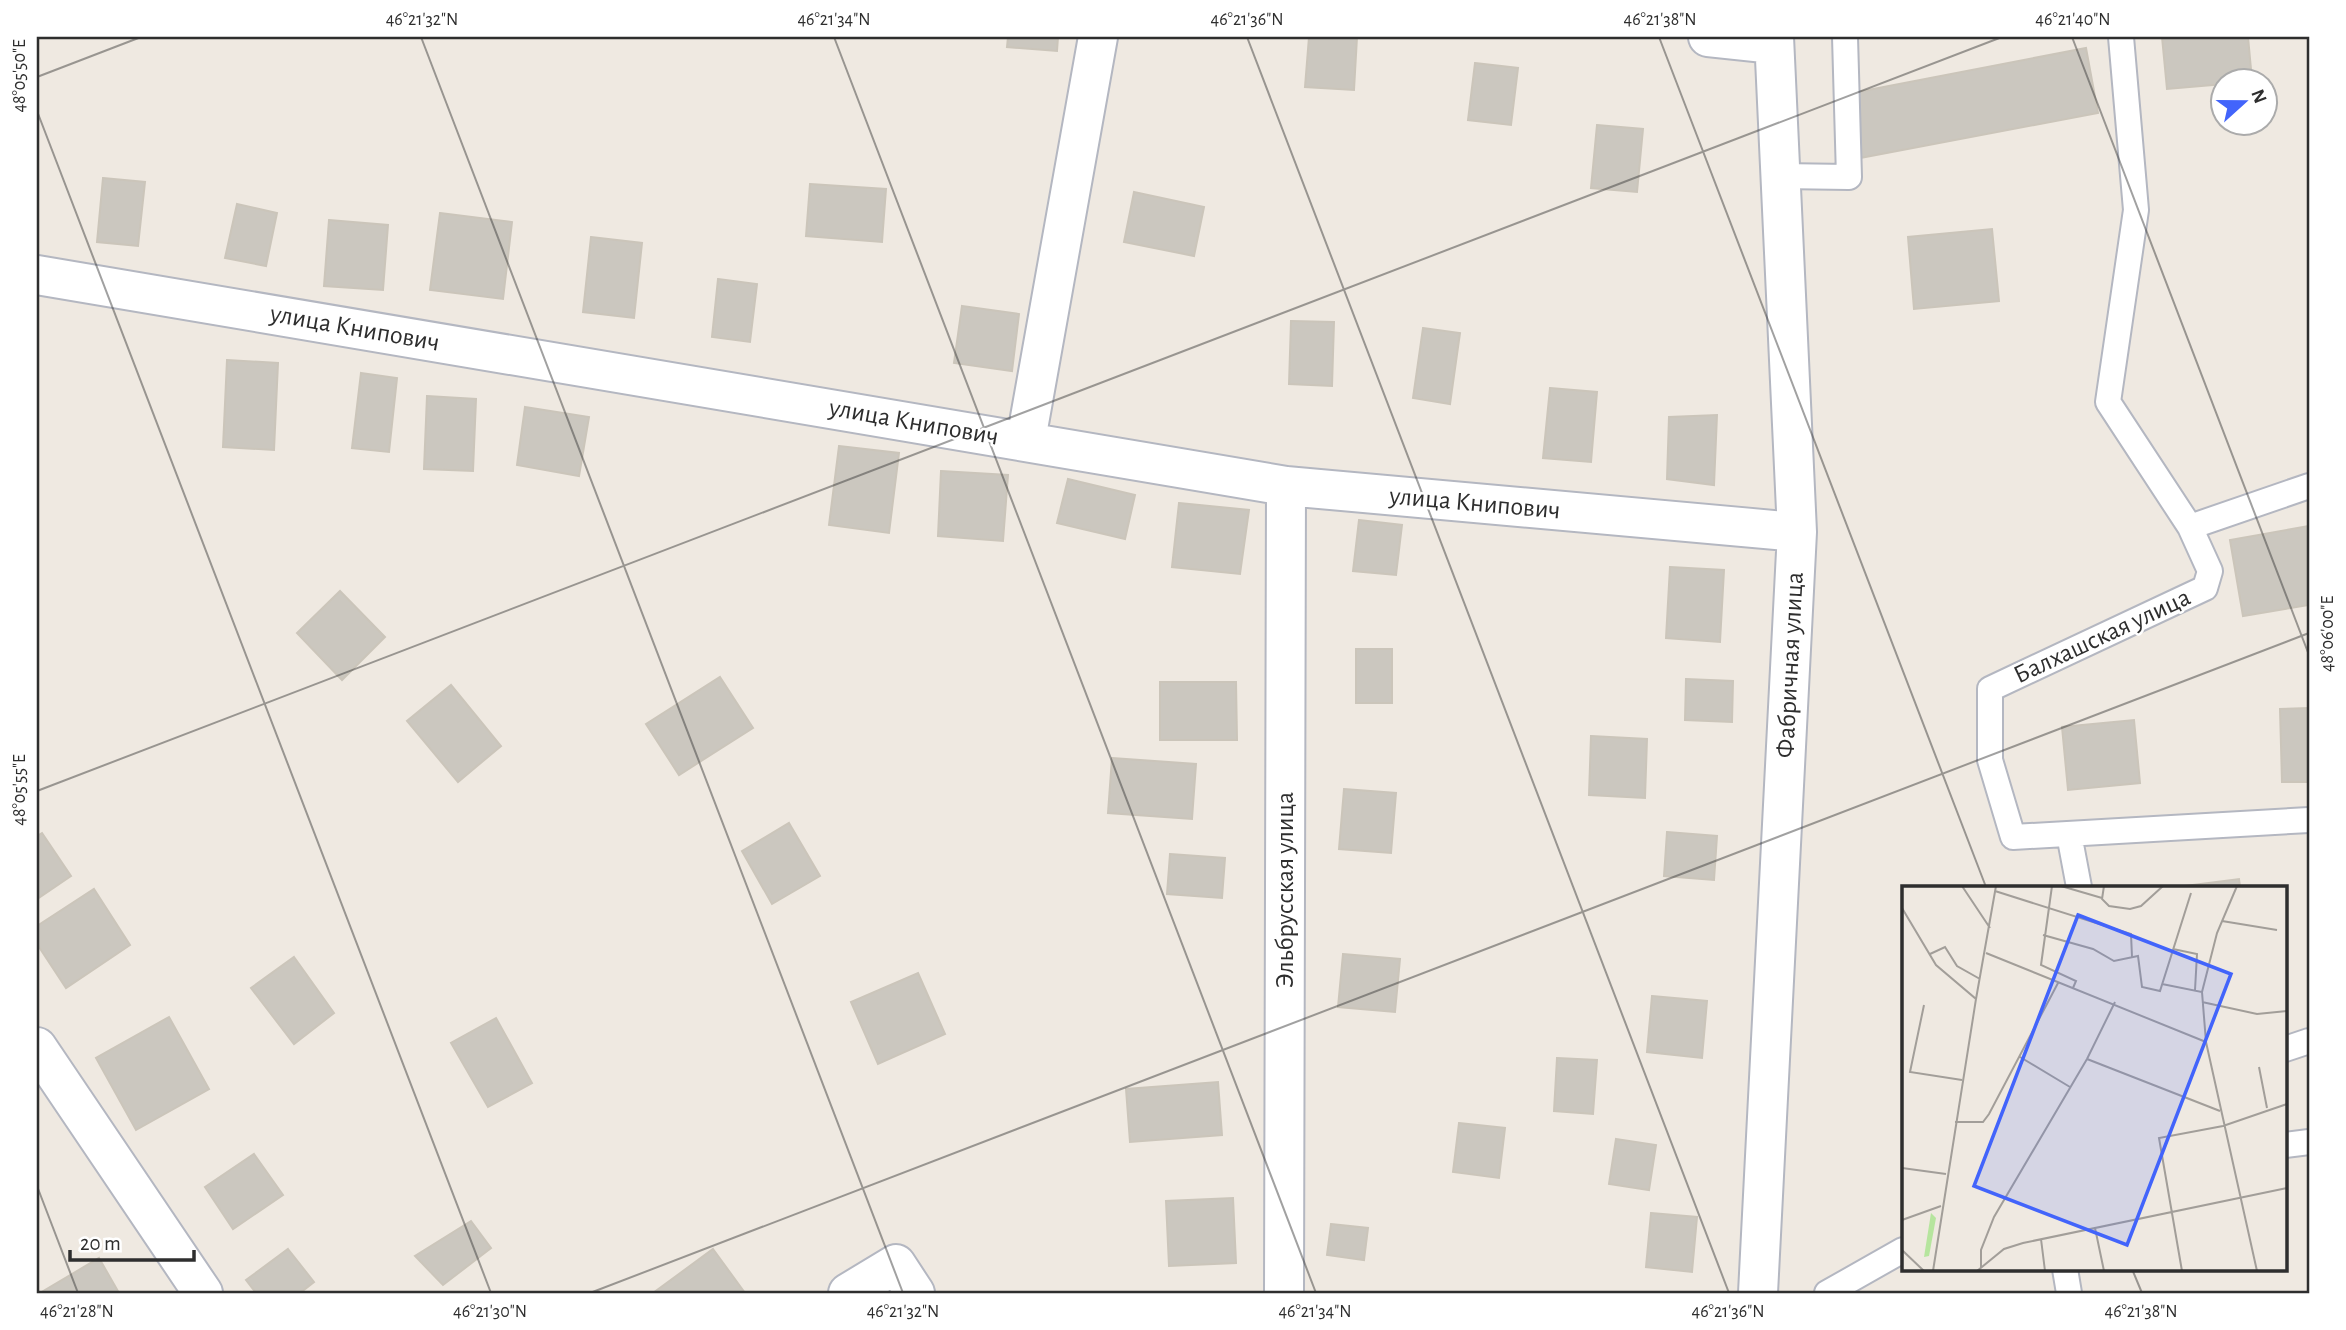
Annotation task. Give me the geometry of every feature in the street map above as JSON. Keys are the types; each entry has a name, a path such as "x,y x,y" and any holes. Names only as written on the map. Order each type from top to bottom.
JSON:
{"street":[{"path":"1026,440 1098,37"},
{"path":"1708,37 1774,40"},
{"name":"Фабричная улица","path":"1758,1293 1797,531 1774,40"},
{"name":"улица Книпович","path":"37,275 1286,486 1797,531"},
{"name":"Эльбрусская улица","path":"1283,1293 1286,486"},
{"path":"37,1047 203,1293"},
{"path":"848,1293 906,1279"}],"lane":[{"path":"1780,176 1849,177 1845,37"},
{"name":"Балхашская улица","path":"2121,37 2136,210 2108,402 2190,527 2210,571 2205,588 1990,689 1990,760 2013,837 2309,820"},
{"path":"2190,527 2309,486"},
{"path":"2069,834 2079,886"},
{"path":"2286,1049 2309,1041"},
{"path":"2286,1145 2309,1142"},
{"path":"1827,1293 1902,1251"},
{"path":"2065,1270 2069,1293"}],"building":[{"path":"1008,37 1058,37 1057,51 1007,47"},
{"path":"1309,37 1357,37 1354,90 1305,87"},
{"path":"2162,37 2248,37 2251,66 2210,66 2210,85 2167,89"},
{"path":"2086,48 2098,113 1860,158 1847,94"},
{"path":"1475,63 1518,68 1511,125 1468,120"},
{"path":"1597,125 1643,129 1637,192 1591,188"},
{"path":"103,178 145,182 138,246 97,242"},
{"path":"810,184 886,189 882,242 806,236"},
{"path":"1134,192 1204,207 1194,256 1124,242"},
{"path":"237,204 277,213 266,266 225,258"},
{"path":"440,213 512,222 503,299 430,290"},
{"path":"329,220 388,225 383,290 324,286"},
{"path":"1992,229 1999,301 1914,309 1908,237"},
{"path":"591,237 642,243 634,318 583,312"},
{"path":"718,279 757,284 750,342 712,337"},
{"path":"962,306 1019,314 1012,371 954,363"},
{"path":"1291,321 1334,322 1332,386 1289,384"},
{"path":"1423,328 1460,333 1450,404 1413,398"},
{"path":"227,360 278,363 274,450 223,447"},
{"path":"361,373 397,378 389,452 352,448"},
{"path":"1550,388 1597,392 1591,462 1543,458"},
{"path":"427,396 476,399 473,471 424,469"},
{"path":"525,407 589,417 579,476 517,465"},
{"path":"1717,415 1714,485 1667,479 1669,417"},
{"path":"839,446 899,453 889,533 829,525"},
{"path":"941,471 1008,475 1003,541 938,536"},
{"path":"1068,479 1135,495 1125,539 1057,523"},
{"path":"1179,503 1249,510 1240,574 1172,567"},
{"path":"1359,520 1402,525 1396,575 1353,571"},
{"path":"2309,526 2309,605 2243,616 2230,540"},
{"path":"1670,567 1724,570 1720,642 1666,638"},
{"path":"340,591 385,637 342,680 297,633"},
{"path":"1356,649 1392,649 1392,703 1356,703"},
{"path":"720,677 753,728 679,775 646,724"},
{"path":"1686,679 1733,681 1732,722 1685,720"},
{"path":"1160,682 1236,682 1237,740 1160,740"},
{"path":"451,685 501,746 458,782 407,721"},
{"path":"2309,708 2309,782 2282,782 2280,709"},
{"path":"2134,720 2140,783 2068,790 2062,727"},
{"path":"1591,736 1647,739 1645,798 1589,795"},
{"path":"1112,758 1196,764 1192,819 1108,813"},
{"path":"1344,789 1396,793 1391,853 1339,849"},
{"path":"789,823 820,876 772,904 742,851"},
{"path":"1667,832 1717,836 1714,880 1664,876"},
{"path":"42,833 71,876 37,899 37,836"},
{"path":"1170,854 1225,858 1222,898 1167,894"},
{"path":"2239,879 2240,886 2185,886"},
{"path":"94,889 130,945 66,988 37,944 37,926"},
{"path":"1343,954 1400,959 1395,1012 1338,1007"},
{"path":"294,957 334,1013 294,1044 251,988"},
{"path":"918,973 945,1034 878,1064 851,1002"},
{"path":"1652,996 1707,1001 1702,1058 1647,1052"},
{"path":"169,1017 209,1089 136,1130 96,1058"},
{"path":"496,1018 532,1083 488,1107 451,1043"},
{"path":"1557,1058 1597,1060 1593,1114 1554,1111"},
{"path":"1218,1082 1222,1135 1130,1142 1126,1089"},
{"path":"1459,1123 1505,1128 1499,1178 1453,1172"},
{"path":"1616,1139 1656,1145 1649,1190 1609,1184"},
{"path":"254,1154 283,1195 233,1229 205,1187"},
{"path":"1233,1198 1236,1263 1169,1266 1166,1201"},
{"path":"1651,1213 1697,1217 1692,1272 1646,1267"},
{"path":"471,1221 491,1248 443,1285 415,1256"},
{"path":"1331,1224 1368,1228 1364,1260 1327,1255"},
{"path":"288,1249 314,1282 300,1293 256,1293 246,1280"},
{"path":"713,1249 745,1293 653,1293"},
{"path":"99,1258 119,1293 40,1293"}]}
